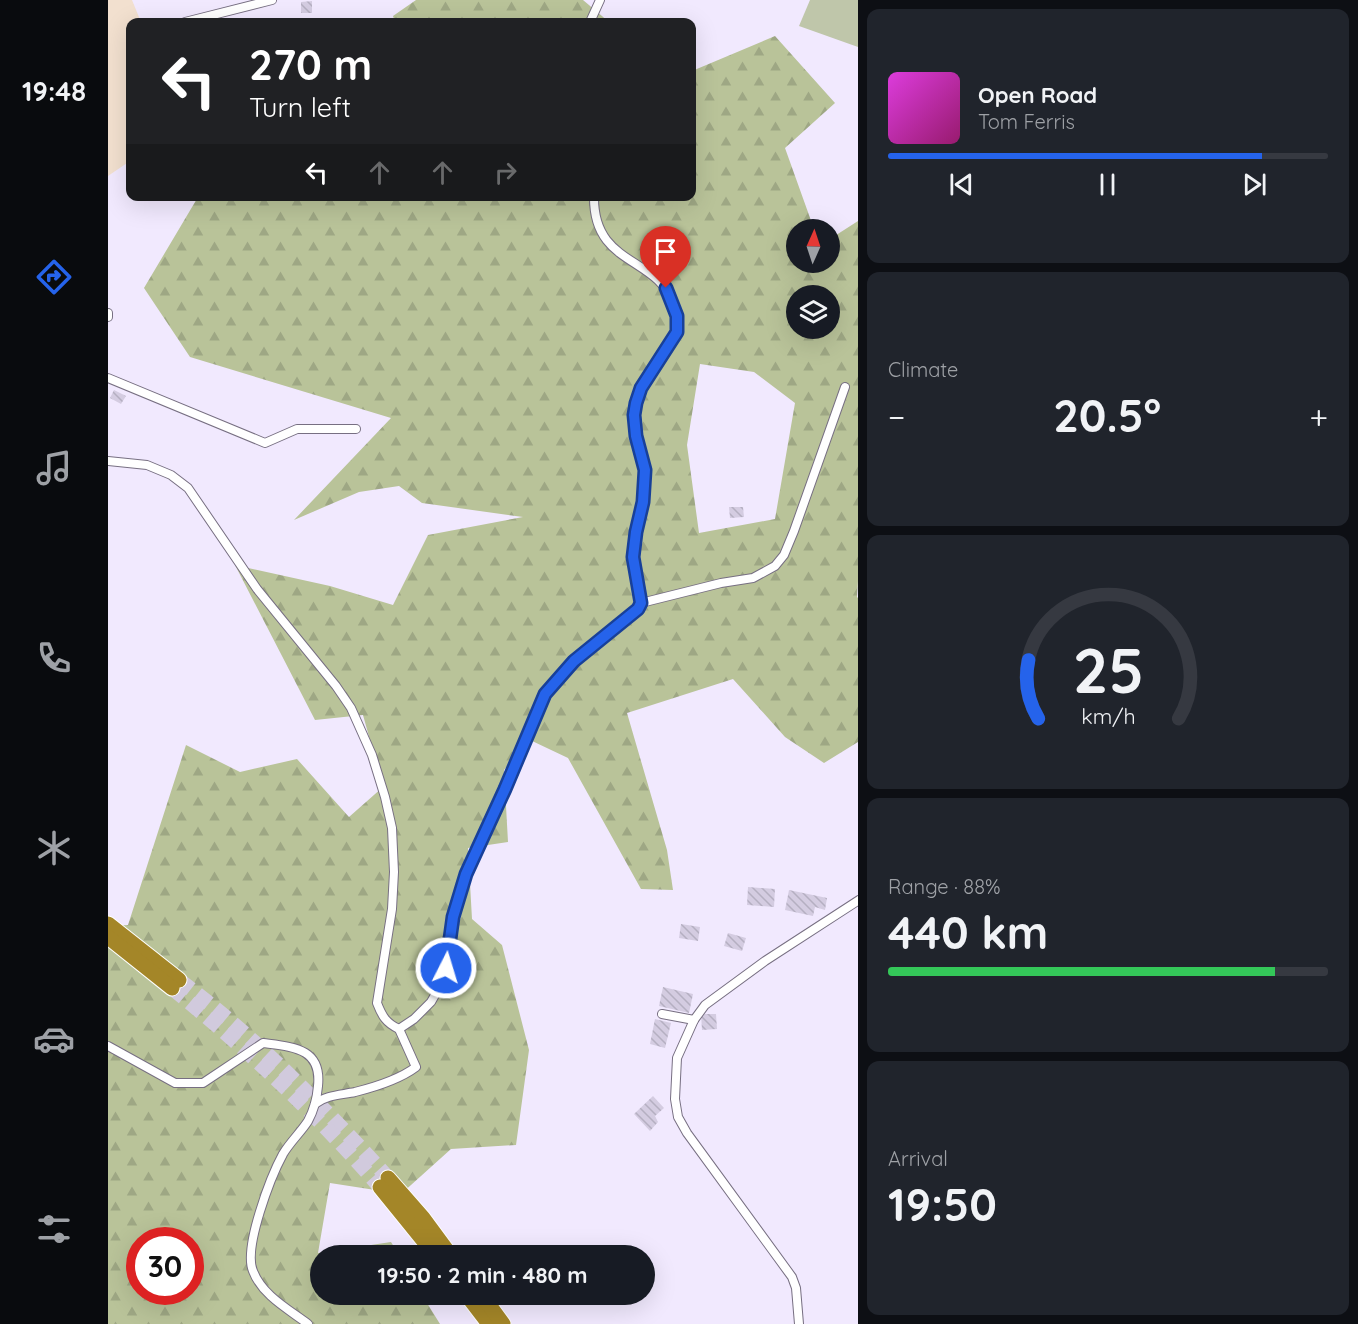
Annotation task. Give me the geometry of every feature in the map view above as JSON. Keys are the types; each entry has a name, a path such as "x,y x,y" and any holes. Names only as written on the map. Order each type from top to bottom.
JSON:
{"highway":[{"path":"108,924 175,984 108,938"},
{"path":"428,1245 384,1182 423,1218 443,1245"},
{"path":"474,1305 489,1324"},
{"path":"489,1305 503,1324"}],"street":[{"path":"218,18 272,0"},
{"path":"592,18 600,0"},
{"path":"399,1029 414,1019 431,1002 439,988 446,968 453,917 466,874 545,694 564,670 638,609 641,603 633,557 643,502 645,470 636,436 634,415 641,388 677,332 677,316 666,288 660,281 617,253 603,236 598,226 594,201"},
{"path":"108,378 265,442 297,429 356,429"},
{"path":"641,603 722,583 753,578 775,566 784,555 794,531 845,387"},
{"path":"108,461 147,465 171,475 188,488 258,589 336,686 351,708 372,754 392,828 394,872 392,909 377,1003 382,1017 390,1025 399,1029 416,1067 410,1072 383,1083 359,1091 322,1098 315,1104"},
{"path":"799,1324 796,1288 792,1277 687,1133 678,1117 675,1099 677,1058 694,1020 705,1005 765,961 858,900"},
{"path":"662,1014 694,1020"},
{"path":"108,1046 176,1083 204,1083 263,1043 289,1046 305,1052 314,1059 320,1073 315,1104 307,1121 283,1153 260,1209 253,1241 251,1269 262,1288 308,1324"}],"shaded area":[{"path":"108,0 132,0 139,18 126,18 126,164 108,176"}],"green space":[{"path":"416,0 583,0 604,18 394,18 393,16"},
{"path":"810,0 858,0 858,47 799,26"},
{"path":"775,36 835,103 785,148 810,219 786,219 786,273 840,273 840,233 858,221 858,742 824,763 785,737 733,679 627,713 667,850 673,890 641,889 568,758 530,740 504,770 508,842 468,848 472,919 502,945 529,1050 516,1145 451,1149 401,1194 330,1183 319,1245 310,1245 310,1305 428,1305 440,1324 108,1324 108,926 128,925 186,745 240,772 297,759 349,817 383,787 363,715 315,720 235,565 330,586 393,605 428,535 523,517 422,503 399,486 359,492 294,520 391,418 190,357 144,288 196,201 696,201 696,69","holes":["700,364 754,372 795,403 775,519 699,533 687,445"]},
{"path":"391,1242 393,1245 371,1245"}],"building":[{"path":"312,1 312,13 301,13 301,2"},
{"path":"114,390 126,396 121,404 110,398"},
{"path":"729,507 743,507 744,517 730,518"},
{"path":"748,887 775,889 774,907 747,905"},
{"path":"789,890 827,898 825,910 815,907 813,916 785,910"},
{"path":"681,924 700,927 698,941 679,938"},
{"path":"728,933 746,938 742,951 724,946"},
{"path":"663,987 693,994 689,1013 659,1006"},
{"path":"701,1014 716,1014 717,1029 702,1030"},
{"path":"655,1019 671,1023 665,1048 650,1044"},
{"path":"653,1096 664,1108 655,1116 658,1122 650,1131 634,1114"}],"tunnel":[{"path":"179,980 262,1049 339,1125 388,1178"},
{"path":"172,988 280,1083 380,1187"}],"route":[{"path":"446,968 453,917 466,874 545,694 564,670 638,609 641,603 633,557 643,502 645,470 636,436 634,415 641,388 677,332 677,316 666,288"}]}
